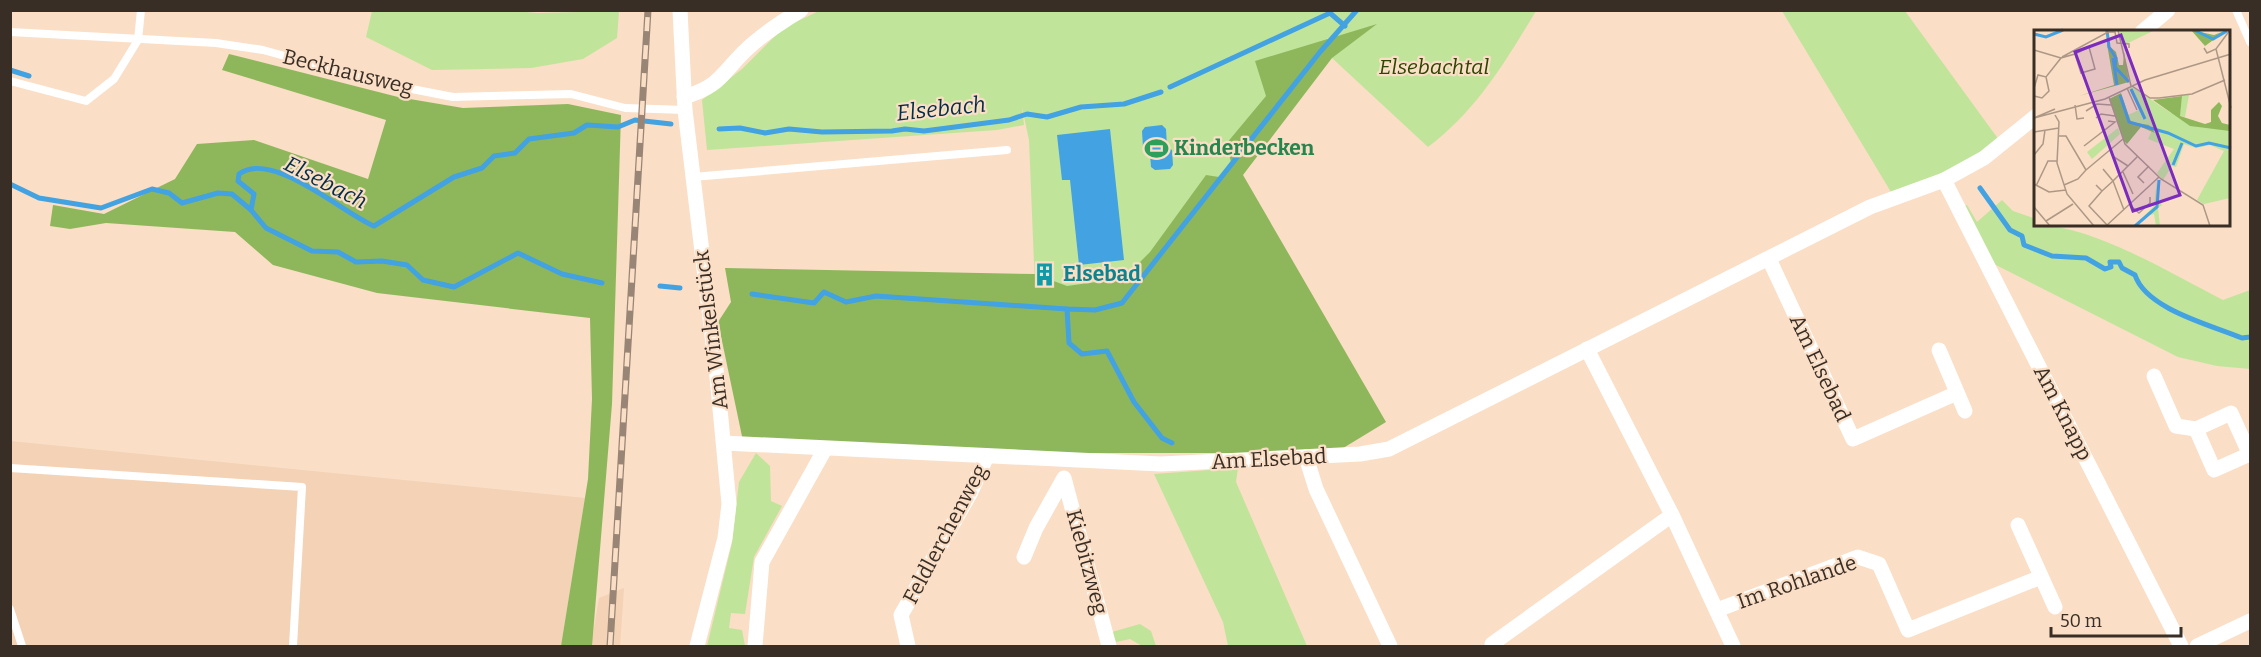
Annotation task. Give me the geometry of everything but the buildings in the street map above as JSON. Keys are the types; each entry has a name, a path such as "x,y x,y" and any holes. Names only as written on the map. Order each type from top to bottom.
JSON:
{"street":[{"name":"Am Winkelstück","path":"680,10 685,104 729,504 726,526 697,646"},
{"path":"685,104 717,84 748,48 801,10"},
{"path":"2144,30 2168,10"},
{"name":"Am Elsebad","path":"724,443 1161,464 1306,457 1389,449 1870,207 1944,180 1984,158 2034,118"},
{"name":"Am Knapp","path":"1944,180 2181,646"},
{"name":"Am Elsebad","path":"1770,259 1853,439 1957,393"},
{"name":"Im Rohlande","path":"1587,349 1672,515 1733,646"},
{"path":"1939,350 1965,411"},
{"path":"2154,376 2176,426 2196,429 2231,413 2250,455 2214,470 2196,429"},
{"path":"755,646 762,562 825,449"},
{"name":"Feldlerchenweg","path":"908,646 902,615 971,492 987,456"},
{"path":"1306,457 1316,489 1390,646"},
{"name":"Kiebitzweg","path":"1023,557 1036,528 1064,478 1067,461"},
{"name":"Kiebitzweg","path":"1064,478 1109,646"},
{"path":"1492,644 1672,515"},
{"path":"2018,525 2055,606"},
{"name":"Im Rohlande","path":"1717,610 1858,557 1879,564 1908,630 2041,577"},
{"path":"2197,646 2250,621"}],"lane":[{"path":"10,81 86,101 114,79 138,40 141,10"},
{"path":"2236,10 2250,42"},
{"name":"Beckhausweg","path":"10,32 216,43 263,50 386,84 453,97 571,94 625,108 685,104"},
{"path":"693,177 1007,150"},
{"path":"10,468 302,487 292,646"},
{"path":"10,609 22,646"}],"shaded area":[{"path":"10,441 585,498 561,646 11,646"},
{"path":"624,588 620,646 591,646 599,598"}],"green space":[{"path":"372,11 538,13 619,11 617,38 583,59 531,68 432,70 366,37"},
{"name":"Elsebad","path":"819,11 1536,11 1501,67 1476,101 1428,147 1332,58 1328,38 1242,171 1124,314 1035,288 1029,140 1022,107 1024,125 997,130 707,150 702,100 742,69 783,28"},
{"path":"1782,11 1905,11 1999,140 1962,166 1891,192"},
{"path":"1377,24 1332,58 1243,175 1386,422 1335,453 990,453 743,441 718,322 731,302 725,268 1035,274 1067,286 1103,281 1131,271 1150,252 1206,175 1219,177 1231,162 1226,144 1266,96 1255,61"},
{"path":"229,54 398,97 463,108 568,104 621,115 612,404 592,646 561,646 588,479 592,399 590,318 377,293 273,265 235,232 106,223 70,229 50,226 53,205 104,214 175,179 197,144 254,140 368,179 386,120 222,70"},
{"path":"2002,200 2013,211 2034,218 2034,226 2058,227 2106,242 2223,300 2250,290 2250,369 2217,366 2178,357 1990,262 1961,206 1967,205 1977,222"},
{"path":"756,453 770,466 771,501 782,506 754,557 745,614 731,613 729,628 742,630 745,646 707,646 732,543 739,482"},
{"path":"1238,468 1236,482 1307,646 1228,646 1223,622 1154,474"},
{"path":"1140,624 1151,631 1156,646 1142,646 1130,639 1116,642 1112,632"}],"water":[{"name":"Kinderbecken","path":"1162,125 1166,129 1167,147 1172,150 1173,165 1170,169 1155,170 1151,167 1150,154 1143,148 1142,131 1145,127"},
{"path":"1110,129 1124,260 1079,265 1070,180 1062,180 1057,135"}],"waterway":[{"path":"752,294 814,303 824,292 846,302 876,296 1095,310 1122,303 1320,52 1357,10"},
{"name":"Elsebach","path":"1170,87 1330,13 1345,26"},
{"path":"10,70 29,76"},
{"name":"Elsebach","path":"719,129 740,128 765,133 789,129 822,132 905,129 924,131 1009,120 1027,114 1047,117 1081,107 1124,104 1161,92"},
{"name":"Elsebach","path":"10,184 39,198 101,208 152,189 169,193 182,203 218,193 232,194 251,210 254,194 238,181 239,174 253,169 270,170 308,186 374,226 454,177 482,168 494,156 515,153 529,139 574,133 587,125 618,127 635,120 671,124"},
{"path":"1980,188 2010,230 2022,236 2024,245 2052,256 2086,258 2105,269 2111,267 2110,262 2119,262 2122,268 2135,275 2141,287 2166,306 2242,338 2250,337"},
{"path":"251,210 266,228 312,251 338,252 356,262 382,261 407,265 423,280 454,287 518,253 562,274 602,283"},
{"path":"660,286 680,288"},
{"path":"1067,309 1069,343 1082,354 1107,351 1134,402 1162,438 1172,443"}],"railway":[{"path":"610,646 648,10"}],"place":[{"name":"Kinderbecken","path":"1156,148"},
{"name":"Elsebad","path":"1045,274"}],"park label":[{"name":"Elsebachtal","path":"1434,67"}]}
